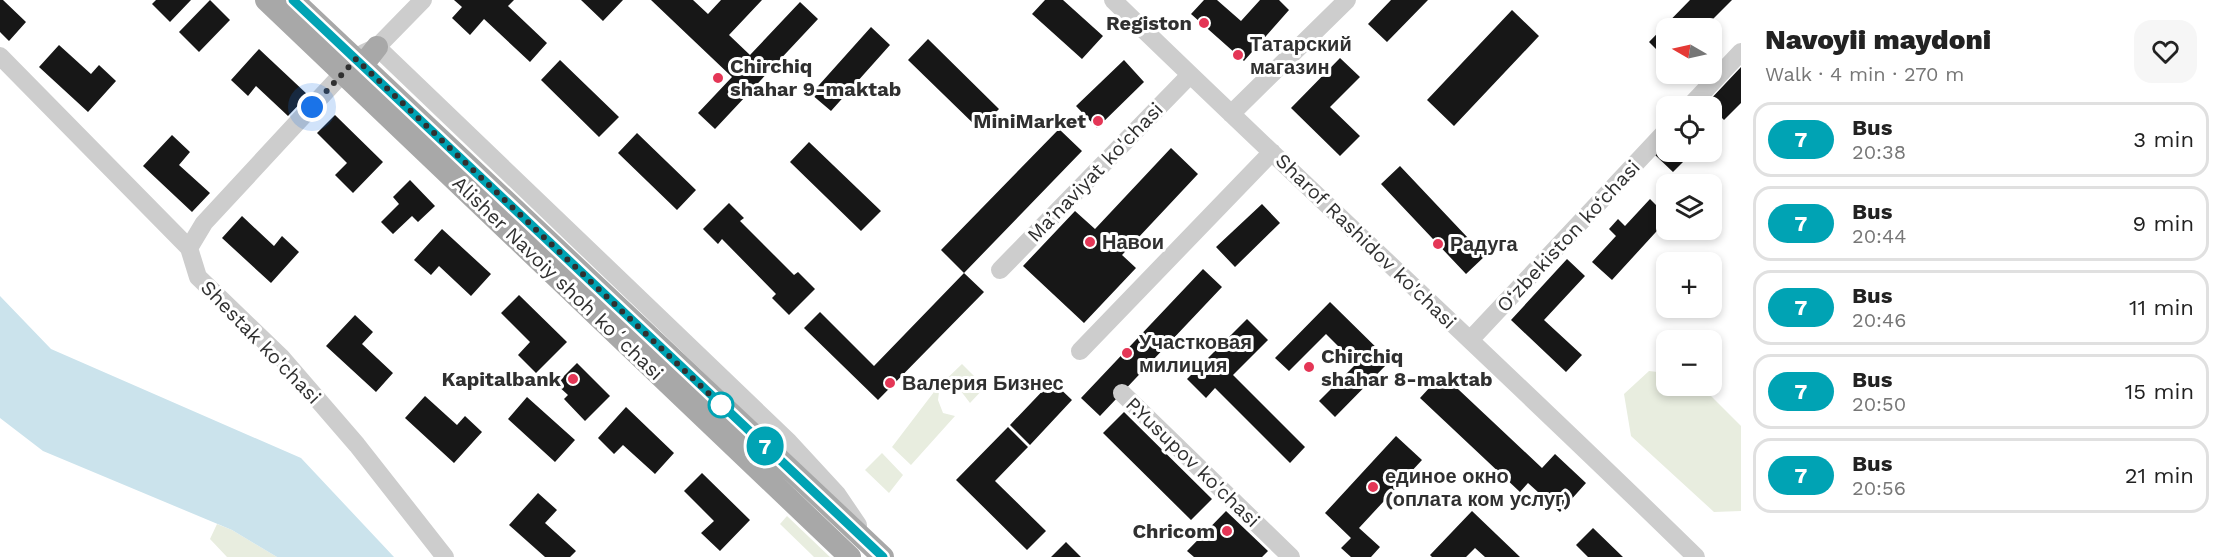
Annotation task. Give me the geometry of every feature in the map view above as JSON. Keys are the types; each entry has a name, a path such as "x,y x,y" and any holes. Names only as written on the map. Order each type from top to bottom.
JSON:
{"main road":[{"name":"Alisher Navoiy shoh koʻchasi","path":"266,0 354,66 876,549"},
{"name":"Alisher Navoiy shoh koʻchasi","path":"293,0 354,66 850,557"},
{"path":"354,66 377,47"}],"street":[{"path":"377,47 423,0"},
{"name":"Sharof Rashidov ko'chasi","path":"1113,0 1696,557"},
{"path":"1231,114 1347,0"},
{"name":"Alisher Navoiy shoh koʻchasi","path":"377,47 789,442 837,494 876,549"},
{"path":"1699,96 1741,52"},
{"name":"Shestak ko'chasi","path":"0,56 189,248 198,277 281,357 357,445 445,557"},
{"path":"189,248 204,222 354,66"},
{"name":"Ma’naviyat ko'chasi","path":"1000,270 1190,75"},
{"name":"O‘zbekiston ko‘chasi","path":"1470,340 1656,142"},
{"path":"1080,351 1272,152"},
{"name":"P.Yusupov ko'chasi","path":"1122,393 1291,557"}],"shaded area":[{"path":"962,364 985,387 970,403 957,386 950,386 939,392 938,400 943,413 955,416 911,465 892,447 937,388"},
{"path":"1649,371 1656,372 1656,396 1711,396 1741,426 1741,511 1714,512 1631,436 1624,394"},
{"path":"882,453 903,475 889,493 865,470"},
{"path":"787,516 830,557 814,557 780,524"},
{"path":"217,524 232,530 277,557 227,557 210,539"}],"water":[{"path":"0,296 51,349 301,458 394,557 277,557 232,530 43,451 0,418"}],"building":[{"path":"0,0 3,0 26,22 9,41 0,32"},
{"path":"156,0 191,0 170,22 152,4"},
{"path":"210,0 230,20 199,52 179,32"},
{"path":"454,0 514,0 508,6 547,43 530,62 484,19 470,35 452,18 462,7"},
{"path":"581,0 623,0 603,21"},
{"path":"651,0 693,0 708,14 721,0 762,0 729,35 750,55 800,2 818,19 715,129 698,113 732,77"},
{"path":"1045,0 1063,0 1103,36 1082,59 1032,14"},
{"path":"1204,0 1217,0 1241,21 1260,0 1279,0 1289,10 1244,61 1191,14"},
{"path":"1391,0 1428,0 1387,42 1368,24"},
{"path":"1690,0 1732,0 1714,18 1672,18"},
{"path":"1512,10 1539,36 1454,126 1427,100"},
{"path":"871,27 890,45 831,111 811,94"},
{"path":"1656,35 1656,49 1649,42"},
{"path":"928,39 999,109 979,129 908,60"},
{"path":"59,45 91,74 99,65 116,81 88,112 39,67"},
{"path":"259,49 308,95 288,116 256,86 248,96 231,80"},
{"path":"1340,58 1360,77 1330,107 1360,136 1340,156 1291,108"},
{"path":"560,60 619,117 599,137 541,80"},
{"path":"1124,60 1144,82 1097,128 1076,106"},
{"path":"1741,67 1741,103 1724,120 1722,118 1722,96 1714,96"},
{"path":"335,115 383,162 353,193 335,175 347,163 317,133"},
{"path":"1059,129 1082,151 964,273 941,250"},
{"path":"637,133 696,190 677,210 618,153"},
{"path":"172,135 190,152 179,165 210,193 192,212 143,166"},
{"path":"809,142 881,211 861,231 790,162"},
{"name":"Навои","path":"1171,148 1198,174 1122,255 1136,268 1084,323 1023,266 1075,211 1095,229"},
{"path":"1662,162 1683,162 1673,172"},
{"path":"1400,166 1485,256 1466,274 1381,184"},
{"path":"410,180 435,206 418,222 412,216 393,234 381,222 399,204 393,197"},
{"path":"1650,199 1656,205 1656,232 1612,280 1592,262 1616,236 1609,229 1618,219 1625,226"},
{"path":"729,203 744,218 740,221 794,275 798,272 815,289 789,315 772,298 776,294 722,239 718,244 703,229"},
{"path":"1262,204 1280,223 1235,267 1216,247"},
{"path":"242,216 274,246 282,236 299,252 271,283 222,238"},
{"path":"442,229 491,274 471,296 439,266 431,275 414,260"},
{"path":"1567,259 1585,276 1544,320 1582,355 1566,372 1511,320"},
{"path":"1203,269 1222,287 1100,416 1081,398"},
{"path":"964,273 984,292 878,400 804,328 820,312 874,366"},
{"path":"519,295 567,342 536,373 518,355 530,342 501,313"},
{"path":"1330,302 1390,361 1335,417 1319,401 1356,364 1326,334 1289,371 1275,358"},
{"path":"355,315 373,332 362,344 393,373 376,392 326,346"},
{"path":"1247,319 1268,340 1233,375 1305,447 1290,463 1215,388 1206,398 1187,379"},
{"path":"577,363 610,396 585,421 564,399 568,395 556,384"},
{"path":"1442,374 1542,468 1555,454 1586,483 1560,512 1528,483 1520,492 1420,398"},
{"path":"1052,381 1072,400 1030,445 1010,425"},
{"path":"425,396 457,425 465,416 482,432 454,463 405,418"},
{"path":"527,397 575,440 555,462 508,419"},
{"path":"626,407 674,453 655,474 623,445 614,454 598,438"},
{"path":"1124,412 1212,499 1191,520 1103,433"},
{"path":"1008,427 1028,447 995,481 1046,531 1027,550 956,480"},
{"name":"единое окно (оплата ком услуг)","path":"1396,436 1422,460 1359,528 1380,547 1371,557 1351,557 1341,548 1351,538 1325,513"},
{"path":"702,473 750,520 720,551 701,533 714,521 684,491"},
{"path":"538,493 557,510 545,523 576,551 570,557 545,557 509,525"},
{"name":"Chricom","path":"1226,511 1268,551 1262,557 1194,557 1187,551"},
{"path":"1472,511 1520,557 1485,557 1475,548 1466,557 1432,557 1430,555"},
{"path":"1593,528 1623,557 1588,557 1576,545"},
{"path":"1066,542 1081,557 1051,557"}],"bus line":[{"name":"7","path":"293,0 883,557"}],"place":[{"name":"Registon","path":"1204,23"},
{"name":"Татарский магазин","path":"1238,55"},
{"name":"Chirchiq shahar 9-maktab","path":"718,78"},
{"name":"MiniMarket","path":"1098,121"},
{"name":"Навои","path":"1090,242"},
{"name":"Радуга","path":"1438,244"},
{"name":"Участковая милиция","path":"1127,353"},
{"name":"Chirchiq shahar 8-maktab","path":"1309,367"},
{"name":"Kapitalbank","path":"573,379"},
{"name":"Валерия Бизнес","path":"890,383"},
{"name":"единое окно (оплата ком услуг)","path":"1373,487"},
{"name":"Chricom","path":"1227,531"}],"route":[{"path":"312,107 356,59 723,407 721,405"}]}
